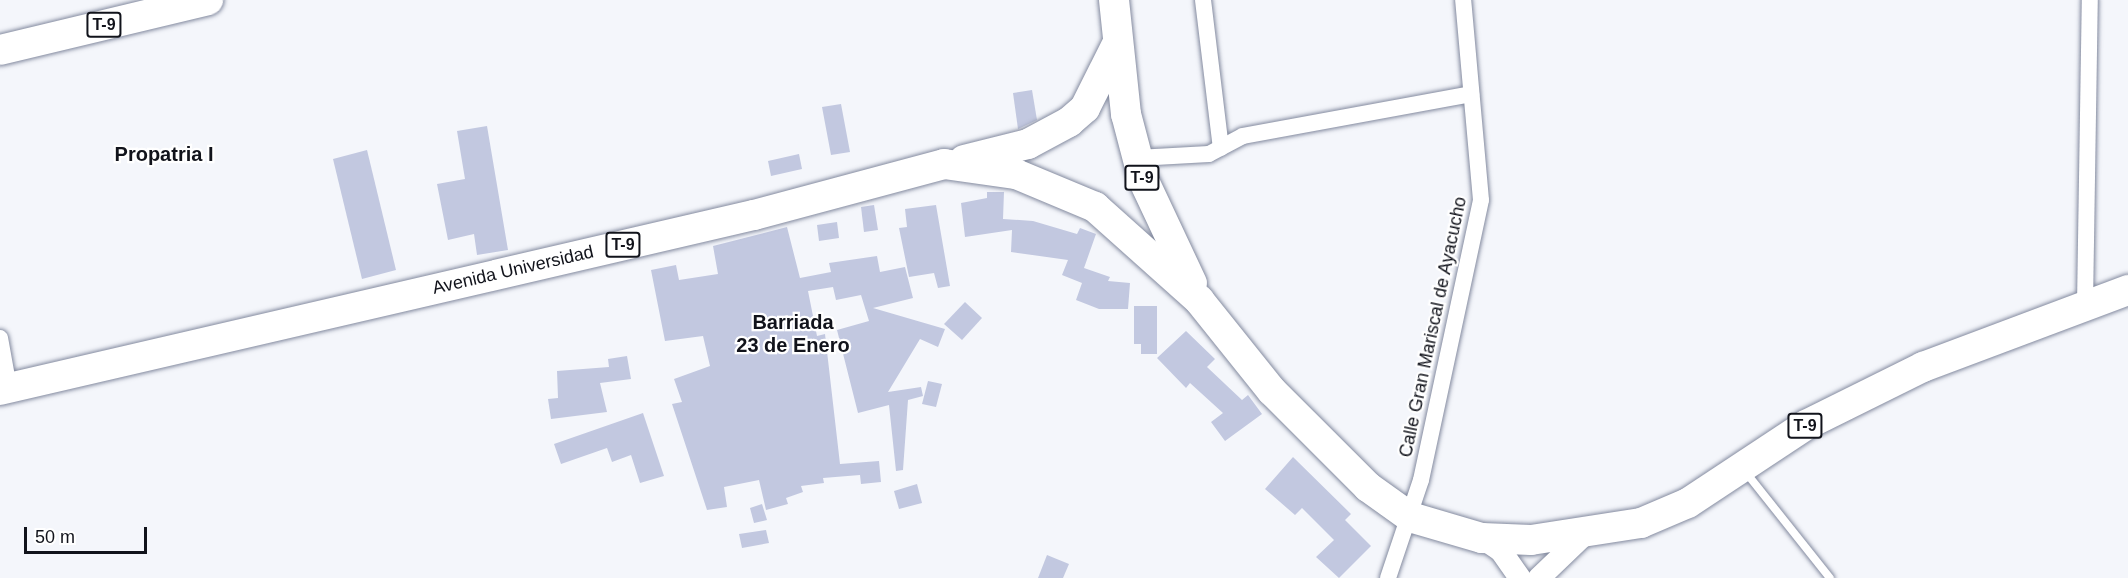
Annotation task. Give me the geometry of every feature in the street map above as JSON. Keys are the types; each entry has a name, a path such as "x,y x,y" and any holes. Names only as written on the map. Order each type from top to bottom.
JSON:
{"highway":[{"name":"T-9","path":"0,50 208,0"},
{"name":"T-9","path":"1114,0 1116,46 1137,158 1200,300 1272,391 1368,487 1410,517 1482,538 1584,535 1651,519 1688,503 1806,425 1923,367 2128,290"},
{"name":"T-9","path":"944,164 1028,144 1069,122 1085,108 1116,46"},
{"name":"Avenida Universidad","path":"4,389 748,217 944,164 1016,174 1095,207 1200,300"}],"street":[{"path":"1203,0 1221,148"},
{"name":"Calle Gran Mariscal de Ayacucho","path":"1388,578 1410,517 1481,200 1463,0"},
{"path":"2085,305 2090,0"},
{"path":"1137,158 1209,154 1243,136 1471,94"},
{"path":"0,338 4,389"},
{"path":"1539,578 1584,535"},
{"path":"1482,538 1501,552 1520,578"}],"lane":[{"path":"1743,468 1830,578"}],"building":[{"path":"1032,90 1037,120 1018,129 1013,93"},
{"path":"841,104 850,152 831,155 822,107"},
{"path":"487,126 508,250 477,255 474,234 448,240 437,184 465,179 457,131"},
{"path":"367,150 396,270 362,279 333,159"},
{"path":"799,154 802,169 771,176 768,161"},
{"path":"987,192 1004,192 1003,219 1033,221 1077,234 1080,228 1096,234 1084,268 1110,277 1108,281 1130,283 1128,309 1099,309 1076,300 1082,283 1062,275 1068,260 1011,252 1012,230 965,237 961,203 987,198"},
{"path":"874,205 878,230 864,232 861,207"},
{"path":"936,205 950,286 938,288 934,273 909,277 899,228 907,227 905,209"},
{"path":"837,222 839,238 819,241 817,225"},
{"path":"787,227 800,278 831,272 829,263 877,256 880,272 905,267 913,298 873,308 945,329 938,347 920,339 888,392 921,387 923,396 908,400 903,470 896,471 889,405 858,413 837,330 869,321 861,295 836,300 833,287 808,291 817,336 825,334 840,464 879,461 881,482 861,484 860,475 823,478 824,483 801,486 803,492 786,498 788,504 766,510 759,480 724,487 727,507 707,510 672,404 682,402 674,379 710,366 703,336 665,341 651,270 676,265 679,280 718,274 713,246"},
{"path":"965,302 982,318 962,340 944,324"},
{"path":"1134,306 1157,306 1157,354 1141,354 1141,344 1134,344"},
{"path":"1186,331 1215,359 1207,367 1242,400 1248,395 1262,414 1225,441 1211,422 1223,413 1190,383 1186,388 1157,358"},
{"path":"627,356 631,379 600,383 607,412 551,419 548,399 558,398 557,371 609,367 608,359"},
{"path":"928,381 942,384 936,407 922,404"},
{"path":"643,413 664,476 640,483 631,455 612,462 607,448 561,464 554,444"},
{"path":"1293,457 1351,514 1345,520 1371,546 1339,578 1316,557 1334,540 1302,508 1295,515 1265,489"},
{"path":"917,484 922,503 899,509 894,491"},
{"path":"762,504 767,520 754,523 750,508"},
{"path":"766,530 769,543 742,548 739,534"},
{"path":"1047,555 1069,564 1063,578 1038,578"}],"district":[{"name":"Propatria I","path":"164,154"},
{"name":"Barriada 23 de Enero","path":"793,334"}]}
